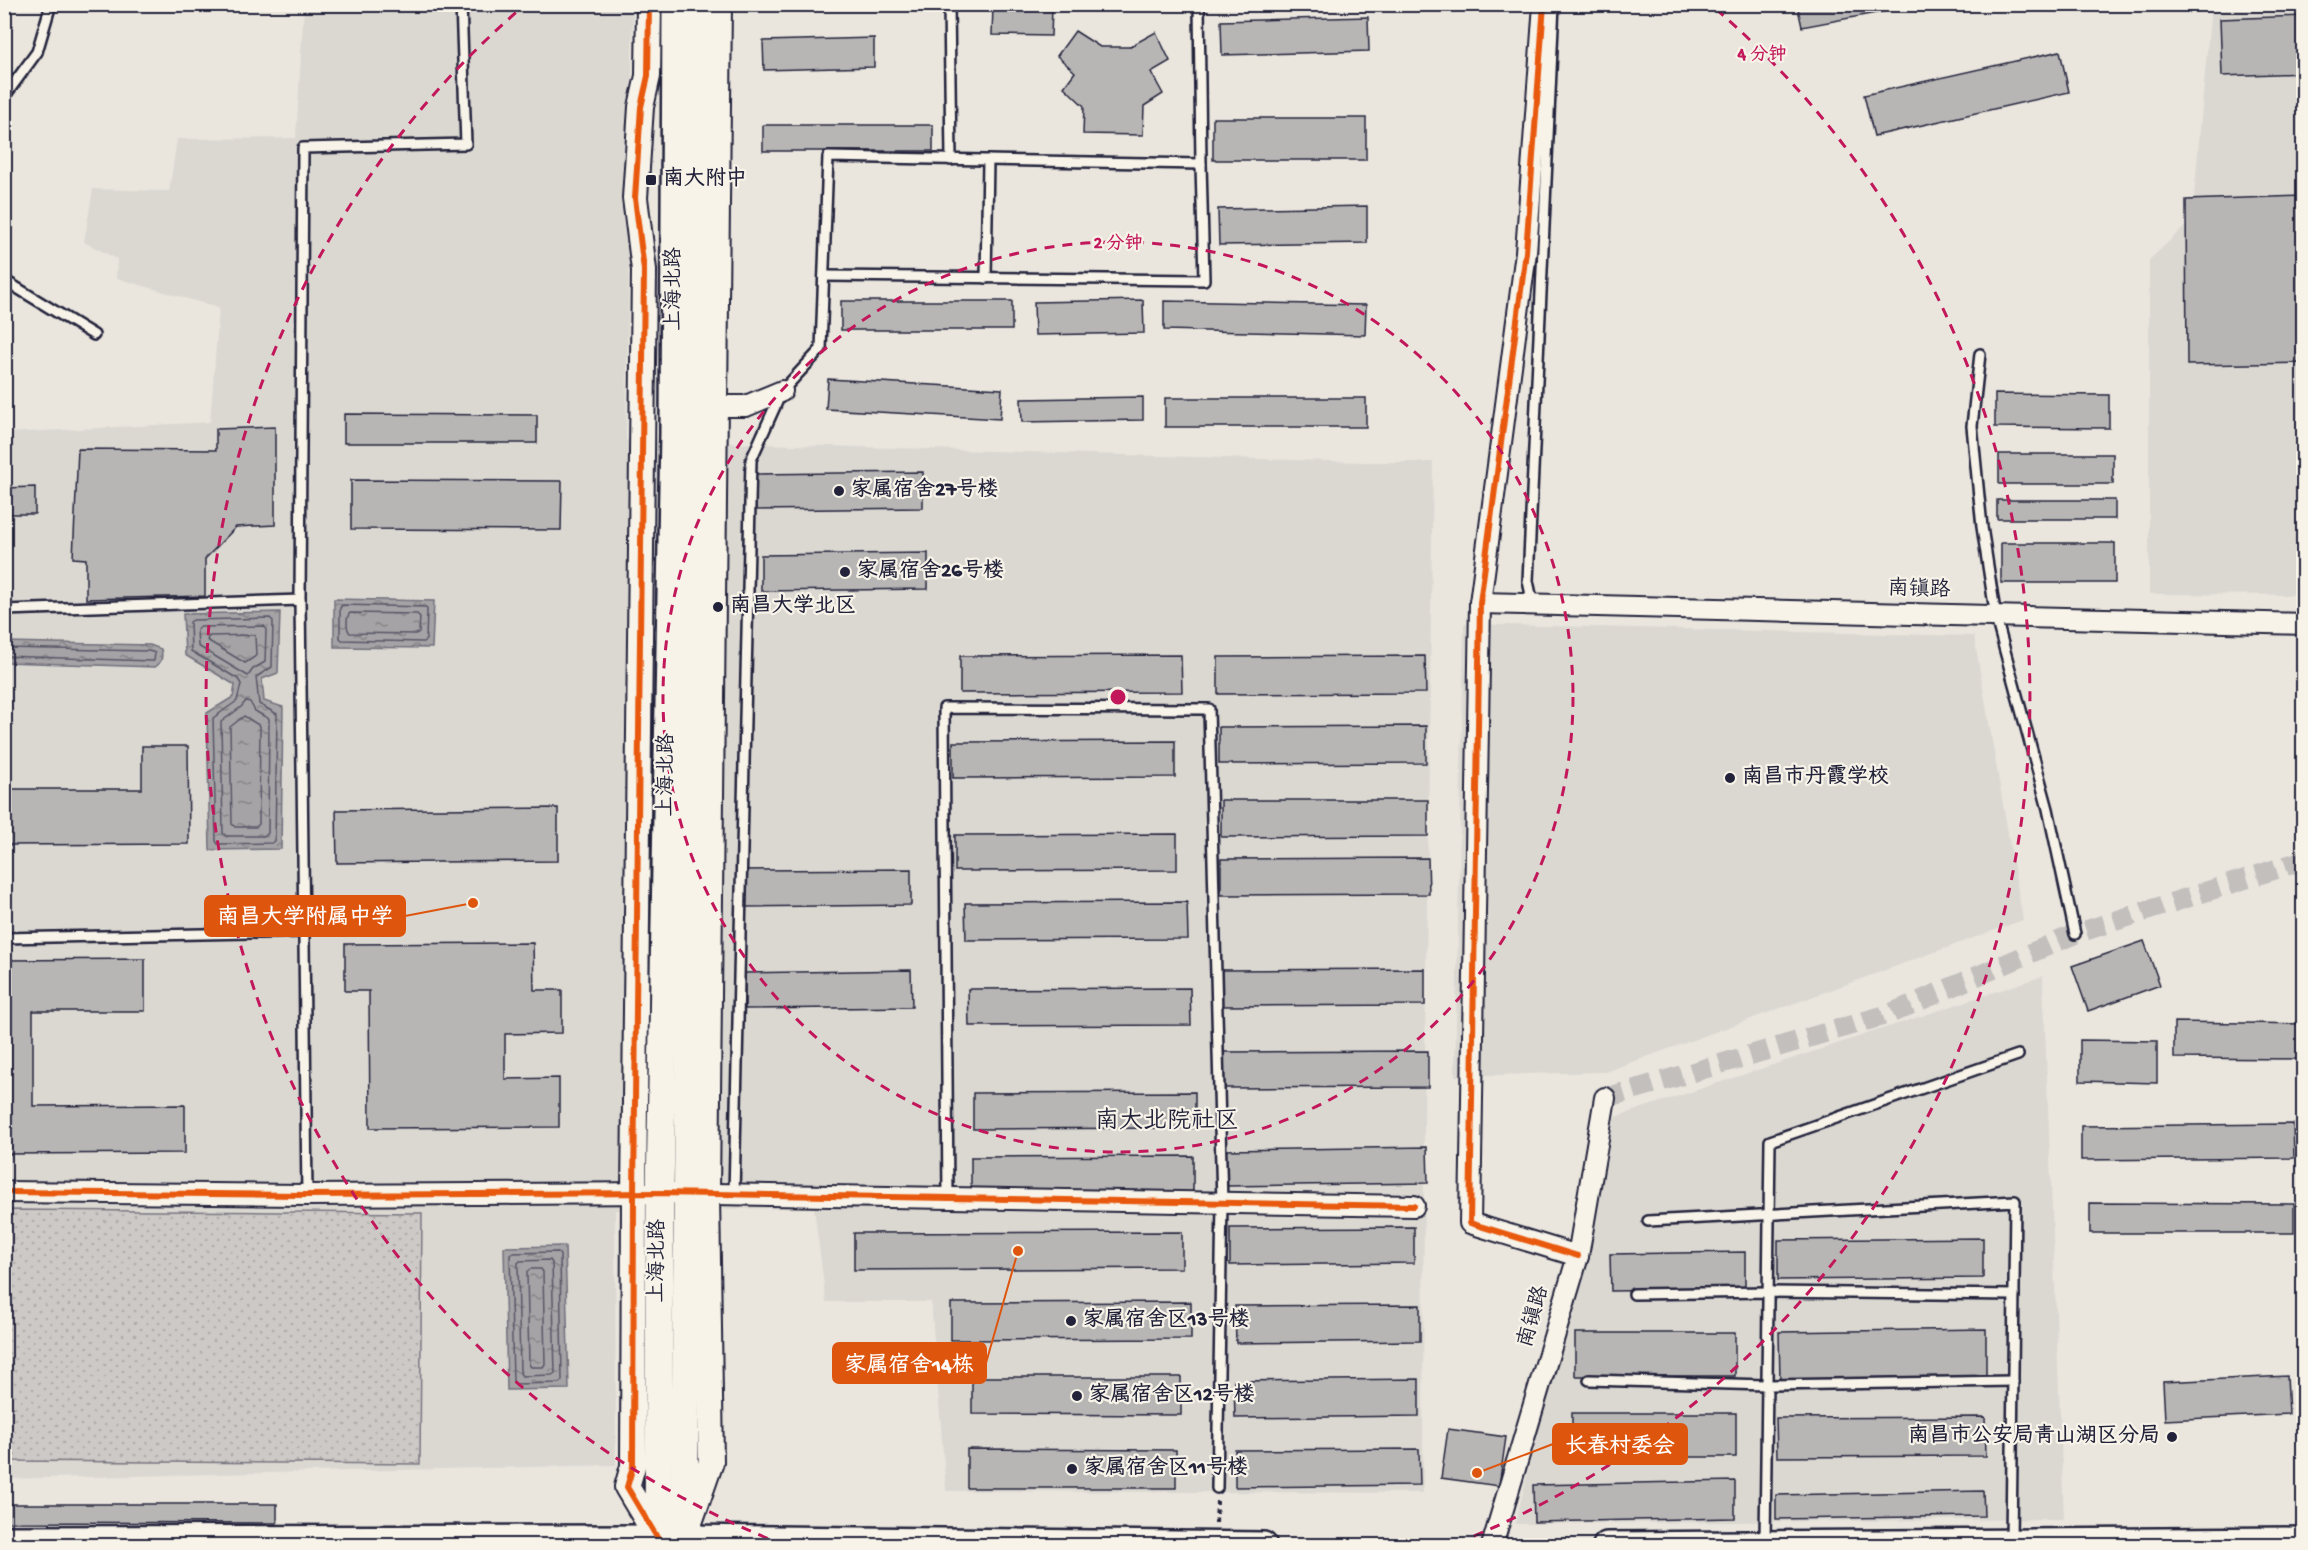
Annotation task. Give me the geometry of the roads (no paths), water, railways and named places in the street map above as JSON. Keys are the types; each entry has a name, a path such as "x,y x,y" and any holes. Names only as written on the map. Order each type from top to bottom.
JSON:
{"main road":[{"name":"上海北路","path":"671,1542 647,1194 675,433 676,4"},
{"name":"上海北路","path":"671,1542 698,1194 705,406 699,4"},
{"path":"4,1540 1263,1545"},
{"path":"1607,1545 2304,1541"}],"street":[{"path":"647,1194 644,282 635,198 641,107 648,76 649,4"},
{"path":"719,4 705,406 746,406 782,392"},
{"path":"1544,4 1526,252 1479,603 1470,1223 1578,1256"},
{"name":"南镇路","path":"1479,603 1996,618 2304,624"},
{"name":"南镇路","path":"1492,1545 1578,1256 1605,1098"},
{"path":"4,1192 307,1195 734,1194 1414,1206"}],"lane":[{"path":"4,97 37,52 51,4"},
{"path":"307,1195 300,600 303,148 466,144 460,4"},
{"path":"949,4 951,160"},
{"path":"824,276 1204,280 1198,4"},
{"path":"1534,606 1528,581 1554,4"},
{"path":"734,1194 751,460 782,392 821,349 828,157 1201,164"},
{"path":"987,278 988,160"},
{"path":"4,280 94,335"},
{"path":"1980,354 1972,426 1982,527 1996,618 2048,809 2075,934"},
{"path":"4,610 300,600"},
{"path":"948,1197 945,708 1209,709 1222,1203 1217,1488"},
{"path":"4,938 304,932"},
{"path":"1765,1544 1770,1141 2018,1055"},
{"path":"1648,1221 2015,1201 2011,1543"},
{"path":"1634,1294 1768,1292 2014,1295"},
{"path":"1588,1380 1766,1384 2013,1381"}],"water":[{"path":"334,599 434,601 432,648 334,647"},
{"path":"280,612 278,673 262,679 264,701 283,707 281,849 210,850 207,713 233,697 235,685 185,655 183,614"},
{"path":"5,642 150,645 161,649 162,657 161,662 155,667 5,662"},
{"path":"565,1246 569,1389 507,1390 504,1247"}],"tunnel":[{"path":"1605,1098 1889,1014 2075,934 2304,860"}],"place":[{"name":"南大附中","path":"651,180"},
{"name":"家属宿舍27号楼","path":"839,491"},
{"name":"家属宿舍26号楼","path":"845,572"},
{"name":"南昌大学北区","path":"718,607"},
{"name":"南昌市丹霞学校","path":"1730,778"},
{"name":"南昌大学附属中学","path":"473,903"},
{"name":"家属宿舍14栋","path":"1018,1251"},
{"name":"家属宿舍区13号楼","path":"1071,1321"},
{"name":"家属宿舍区12号楼","path":"1077,1396"},
{"name":"南昌市公安局青山湖区分局","path":"2172,1437"},
{"name":"家属宿舍区11号楼","path":"1072,1469"},
{"name":"长春村委会","path":"1477,1473"}],"district":[{"name":"南大北院社区","path":"1167,1122"}]}
